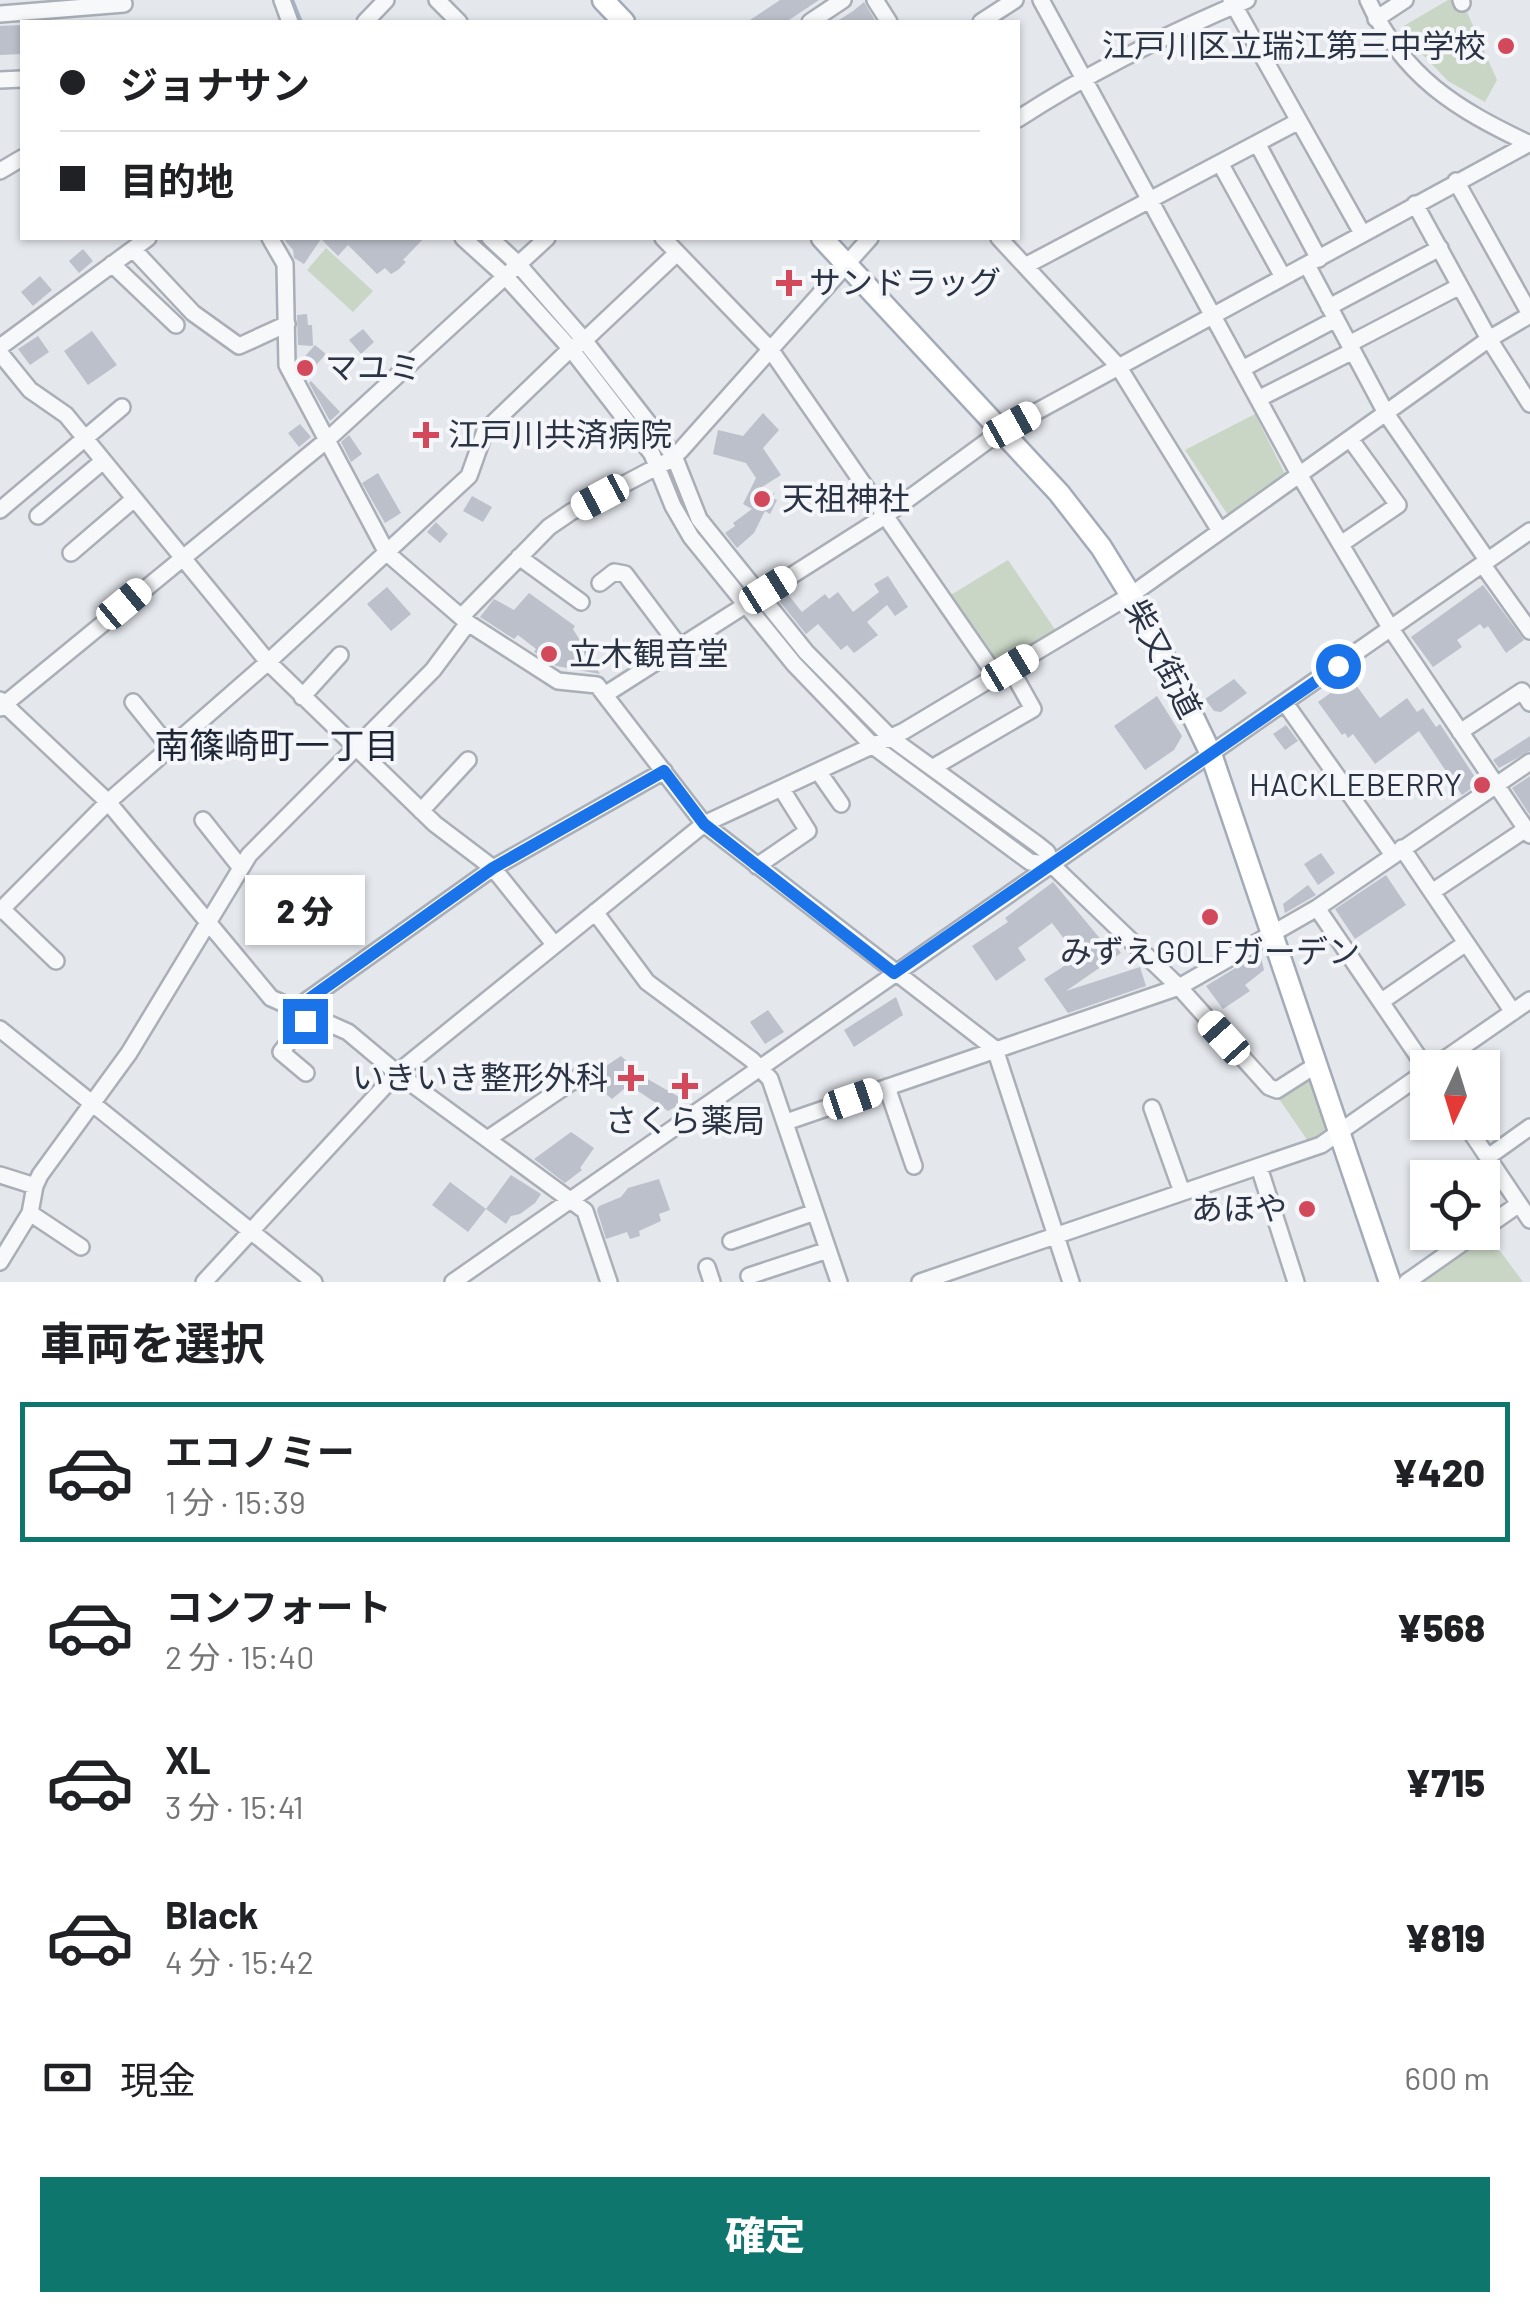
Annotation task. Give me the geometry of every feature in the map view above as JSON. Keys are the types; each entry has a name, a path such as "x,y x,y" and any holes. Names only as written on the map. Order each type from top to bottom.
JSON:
{"main road":[{"path":"603,0 622,20"},
{"name":"柴又街道","path":"824,240 1058,493 1102,548 1132,595 1212,754 1390,1282"}],"street":[{"path":"367,20 386,0"},
{"path":"438,0 457,20"},
{"path":"813,20 844,0"},
{"path":"984,20 1015,0"},
{"path":"1041,0 1300,476 1391,629 1528,832 1432,892"},
{"path":"1368,0 1376,19 1408,64 1447,100 1478,120 1530,144"},
{"path":"1376,19 1405,0"},
{"path":"0,14 124,2"},
{"path":"1020,118 1084,76 1237,2 1362,233"},
{"path":"1026,266 1299,121"},
{"path":"1258,143 1333,313 1387,415 1530,631"},
{"path":"606,694 884,516 1001,431 1530,144"},
{"path":"1220,163 1283,277"},
{"path":"204,1282 398,1073 704,824 891,738 1132,595 1489,339 1530,315 1456,181"},
{"path":"1415,204 1489,339 1530,404"},
{"path":"145,240 0,350 30,390 66,415 268,662 421,811 493,868 554,944"},
{"path":"271,240 285,264 287,365 388,552 465,620 558,681 598,684 704,824 995,1050 1071,1282"},
{"path":"467,240 512,270"},
{"path":"491,240 512,270 577,344 665,462 794,664 873,746 1030,862 1052,866"},
{"path":"545,240 327,440 1,704 108,802 271,998 348,1032 586,1211 609,1282"},
{"path":"665,240 770,350 884,516 1032,710 932,768"},
{"path":"0,1262 30,1213 34,1186 94,1104 249,855 433,670 465,620 519,557 570,512 665,462 868,240"},
{"path":"1001,240 1118,366 1220,532"},
{"path":"1242,369 1440,248"},
{"path":"133,249 194,314 239,346 287,324"},
{"path":"56,962 1,910 108,802 268,662 469,476 486,431 678,253"},
{"path":"112,264 176,325"},
{"path":"1258,398 1460,286"},
{"path":"0,510 122,406"},
{"path":"1341,544 1398,505 1351,440"},
{"path":"38,516 104,461"},
{"path":"71,552 134,499"},
{"path":"453,1282 1530,531"},
{"path":"519,557 580,602"},
{"path":"600,583 614,572 625,574 679,646"},
{"path":"751,600 891,738 1047,852 1052,866 1180,988 1268,1088 1278,1090 1316,1065"},
{"path":"302,697 340,654"},
{"path":"1460,732 1522,691 1530,702"},
{"path":"132,702 170,748"},
{"path":"1285,702 1397,852 1432,892 1466,943 1525,1005 1458,1050"},
{"path":"421,811 468,760"},
{"path":"786,1122 1180,988 1317,908 1530,762"},
{"path":"306,1073 281,1052 302,1012 493,868 664,771"},
{"path":"818,771 840,804"},
{"path":"756,866 808,832 781,788"},
{"path":"203,820 241,868"},
{"path":"1317,908 1414,1050"},
{"path":"595,912 648,982 770,1079 840,1282"},
{"path":"1382,1002 1466,943"},
{"path":"0,1029 314,1282"},
{"path":"489,1138 586,1072"},
{"path":"920,1282 1320,1145 1410,1082"},
{"path":"887,1088 914,1166"},
{"path":"1152,1108 1182,1192"},
{"path":"1488,1157 1530,1127"},
{"path":"1476,1140 1530,1220"},
{"path":"1259,1167 1296,1282"},
{"path":"0,1175 34,1186"},
{"path":"1500,1217 1519,1204"},
{"path":"730,1241 815,1212"},
{"path":"30,1213 82,1247"},
{"path":"749,1276 828,1250"},
{"path":"1407,1282 1453,1250"}],"green space":[{"path":"1448,0 1468,0 1471,9 1467,12 1497,80 1485,102 1448,81 1401,32 1402,27"},
{"path":"326,248 373,291 353,312 307,270"},
{"path":"1255,414 1286,476 1230,518 1185,450"},
{"path":"1008,560 1056,631 996,662 949,596"},
{"path":"1310,1074 1327,1127 1310,1144 1277,1096"},
{"path":"1468,1250 1499,1250 1523,1282 1421,1282"}],"building":[{"path":"780,0 819,0 789,20 750,20"},
{"path":"864,2 875,20 839,20"},
{"path":"20,25 20,54 0,55 0,26"},
{"path":"285,240 320,240 304,264 294,258"},
{"path":"322,240 422,240 391,274 385,268 377,274 348,245 338,256"},
{"path":"83,249 93,261 79,273 69,261"},
{"path":"40,276 52,290 33,306 21,292"},
{"path":"307,314 313,346 298,345 297,315"},
{"path":"363,329 374,342 361,354 349,340"},
{"path":"92,331 117,365 88,385 64,351"},
{"path":"38,336 49,352 30,365 18,349"},
{"path":"315,345 326,354 307,375 299,363"},
{"path":"309,383 340,412 330,421"},
{"path":"763,413 779,430 763,448 781,475 757,490 770,496 775,492 772,498 777,500 770,514 765,511 754,533 737,548 725,533 752,509 743,504 756,478 746,463 713,454 718,430 743,436"},
{"path":"300,424 311,437 299,447 288,433"},
{"path":"349,435 362,454 351,462 341,442"},
{"path":"378,473 401,513 385,523 362,483"},
{"path":"472,496 492,507 483,522 463,511"},
{"path":"436,522 448,534 440,543 427,532"},
{"path":"888,576 908,607 895,616 887,605 867,622 878,635 854,653 847,645 841,650 818,624 806,634 777,598 786,592 802,612 825,594 829,599 838,592 853,612 879,592 874,584"},
{"path":"1483,585 1524,640 1506,653 1488,626 1484,629 1480,624 1457,640 1462,647 1433,667 1411,637"},
{"path":"387,587 411,614 391,631 367,604"},
{"path":"529,593 575,626 573,629 600,674 556,666 534,652 536,649 518,635 514,639 480,617 494,599 514,610"},
{"path":"1351,678 1380,718 1407,698 1417,712 1423,708 1436,727 1440,724 1479,783 1462,795 1419,731 1375,764 1353,734 1348,738 1345,733 1342,735 1318,702"},
{"path":"1234,679 1247,693 1221,712 1214,711 1205,699"},
{"path":"1157,696 1182,736 1174,750 1145,770 1114,726"},
{"path":"1286,725 1298,741 1285,750 1273,734"},
{"path":"1530,736 1530,751 1499,768 1493,760"},
{"path":"1530,776 1530,815 1512,788"},
{"path":"1321,853 1335,873 1318,885 1304,864"},
{"path":"1386,875 1406,905 1355,939 1335,909"},
{"path":"1053,882 1103,942 1110,937 1121,953 1066,991 1140,967 1146,986 1068,1013 1044,979 1078,957 1052,923 1018,948 1026,960 996,981 972,946 1008,922 1005,918"},
{"path":"1308,885 1316,895 1285,913 1283,904"},
{"path":"1260,953 1264,970 1245,985 1250,991 1223,1009 1206,986"},
{"path":"896,997 903,1015 854,1047 844,1030"},
{"path":"768,1010 784,1032 765,1044 750,1022"},
{"path":"621,1056 644,1077 686,1101 668,1111 629,1085 612,1099 591,1082 597,1072"},
{"path":"571,1132 594,1148 582,1170 565,1183 534,1159"},
{"path":"511,1175 541,1194 506,1224 486,1209"},
{"path":"659,1179 670,1210 659,1214 661,1221 639,1231 640,1236 630,1239 627,1232 606,1239 599,1206 621,1197 628,1188"},
{"path":"450,1182 486,1209 468,1232 432,1205"}],"waterway":[{"path":"292,0 300,20"},
{"path":"479,240 507,266"},
{"path":"514,273 557,322"},
{"path":"610,388 636,419"},
{"path":"666,469 691,519"},
{"path":"727,566 749,594"},
{"path":"755,602 786,642"},
{"path":"815,675 866,723"},
{"path":"968,803 1032,852"}],"place":[{"name":"江戸川区立瑞江第三中学校","path":"1506,46"},
{"name":"サンドラッグ","path":"789,283"},
{"name":"マユミ","path":"305,368"},
{"name":"江戸川共済病院","path":"426,435"},
{"name":"天祖神社","path":"762,499"},
{"name":"立木観音堂","path":"549,654"},
{"name":"HACKLEBERRY","path":"1482,785"},
{"name":"みずえGOLFガーデン","path":"1210,917"},
{"name":"いきいき整形外科","path":"631,1078"},
{"name":"さくら薬局","path":"685,1086"},
{"name":"あほや","path":"1307,1209"}],"district":[{"name":"南篠崎町一丁目","path":"277,746"}],"route":[{"path":"305,1021 310,1015 295,1009 493,868 664,771 704,824 894,973 1338,666"}]}
